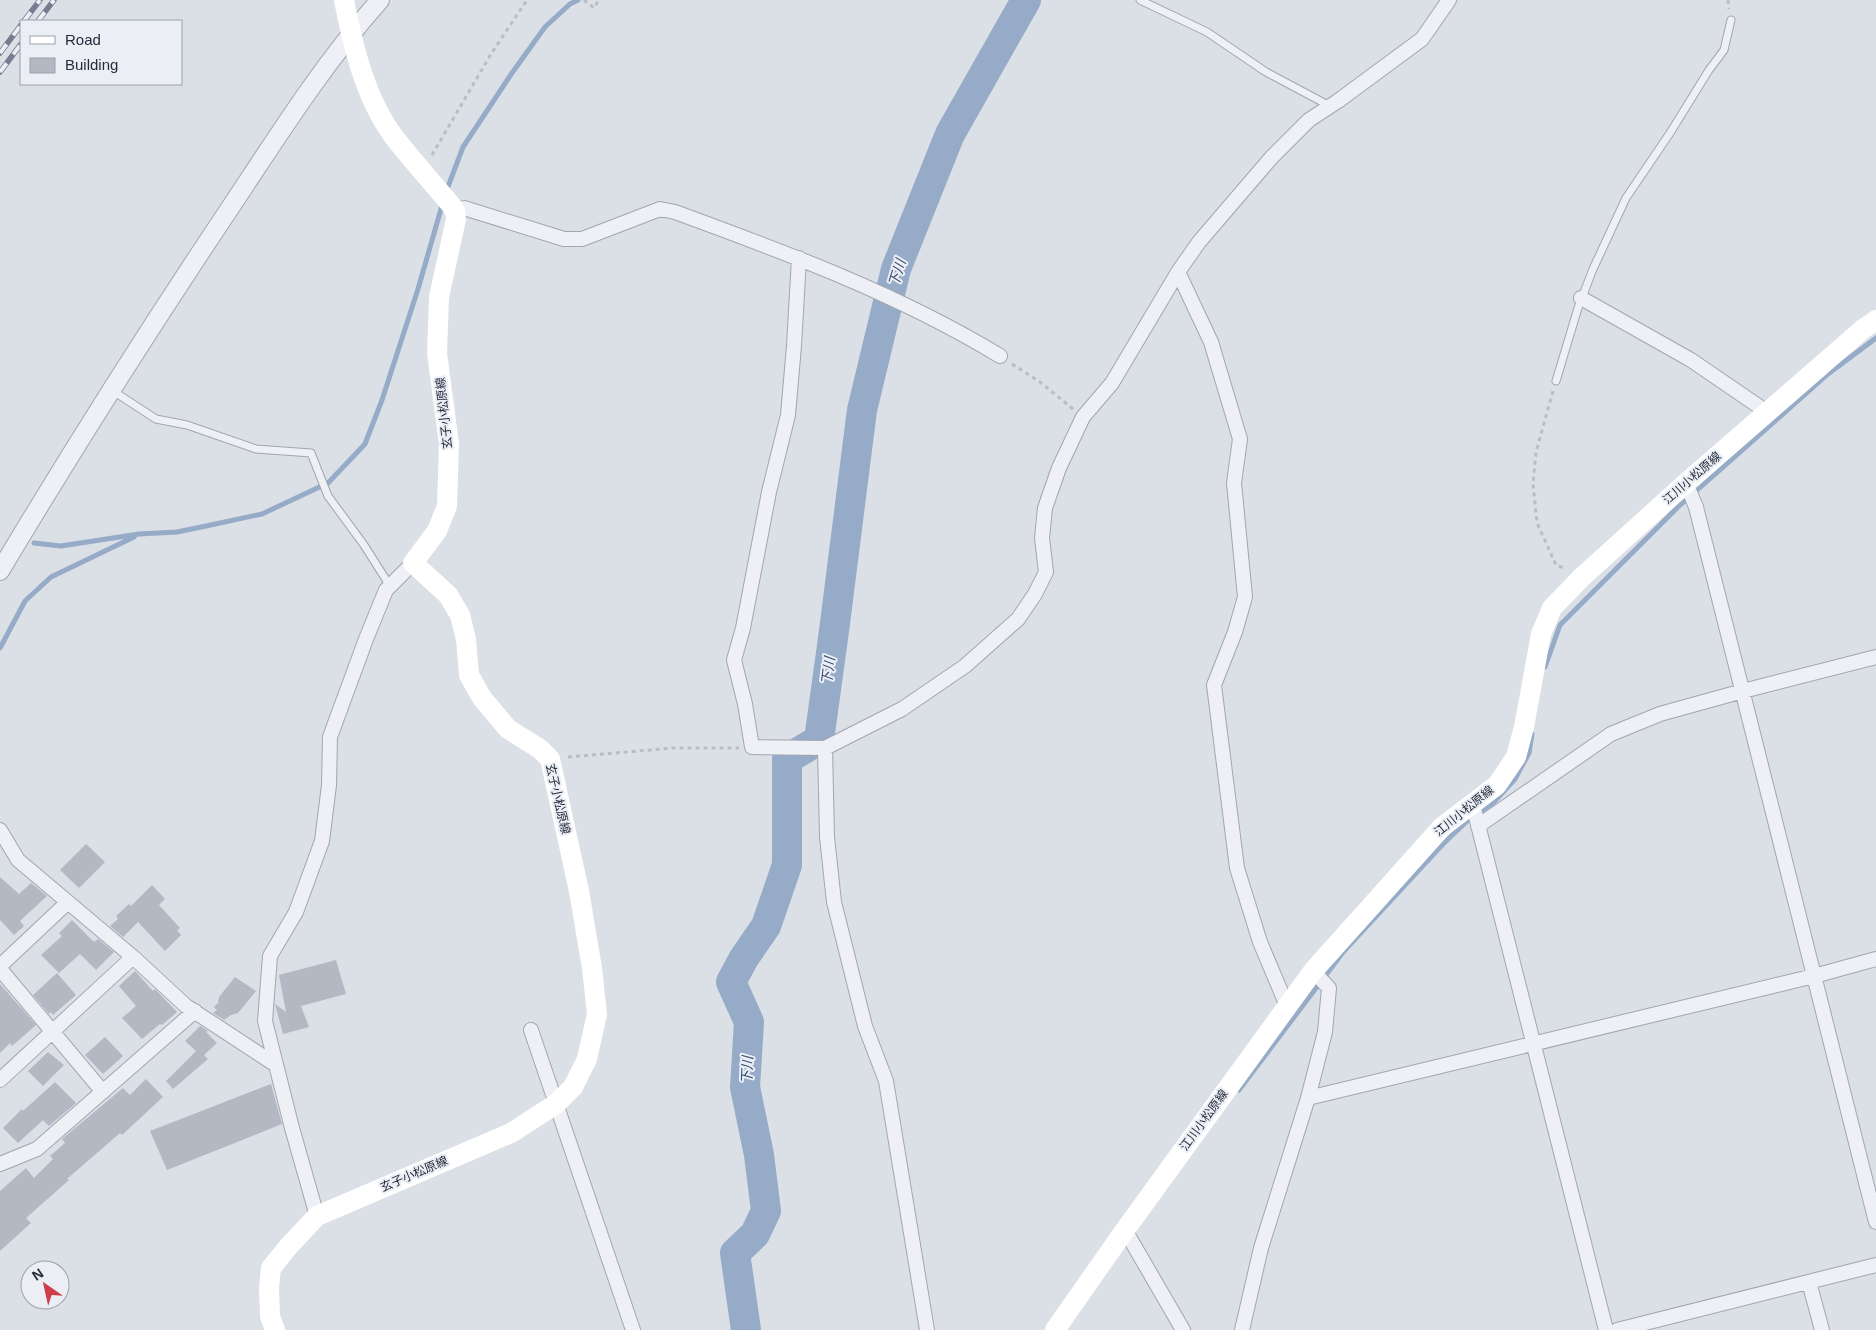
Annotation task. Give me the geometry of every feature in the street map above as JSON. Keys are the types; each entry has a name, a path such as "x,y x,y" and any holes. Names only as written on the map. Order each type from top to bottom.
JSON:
{"main road":[{"path":"344,0 350,33 370,94 393,135 455,211"},
{"name":"玄子小松原線","path":"275,1330 270,1316 269,1288 272,1268 317,1216 511,1133 556,1104 573,1087 587,1059 597,1014 592,968 578,891 550,759 540,750 508,729 482,698 469,675 466,639 460,615 448,595 413,563 436,531 447,506 449,444 437,353 439,297 456,219 455,211"},
{"name":"江川小松原線","path":"1055,1330 1125,1230 1314,971 1442,827 1473,805 1497,784 1516,756 1524,727 1541,634 1552,608 1582,577 1686,483 1863,329 1876,320"}],"street":[{"path":"0,571 144,336 308,90 350,33 380,0"},
{"path":"799,258 788,414 769,492 743,628 734,660 745,704 752,748 825,748 902,709 965,666 1018,619 1035,594 1046,572 1042,538 1046,508 1059,468 1083,417 1112,383 1178,272 1199,242 1271,158 1309,120 1422,39 1448,0"},
{"path":"455,211 464,208 564,239 582,240 660,209 676,212 799,258 878,291 969,337 1000,356"},
{"path":"1178,272 1211,342 1240,439 1234,483 1245,597 1235,632 1214,685 1237,868 1260,942 1287,1006"},
{"path":"1582,298 1690,360 1767,412"},
{"path":"1686,483 1696,507 1876,1222"},
{"path":"317,1216 265,1021 270,956 296,912 322,841 329,786 330,737 386,590 413,563"},
{"path":"1478,826 1612,734 1660,714 1743,690 1876,658"},
{"path":"825,748 827,837 834,902 865,1026 886,1081 926,1330"},
{"path":"1473,805 1606,1330"},
{"path":"0,830 18,860 133,957 186,1006 276,1065"},
{"path":"68,902 0,967 103,1092"},
{"path":"0,1080 133,957"},
{"path":"1308,1098 1814,976 1876,959"},
{"path":"1242,1330 1261,1248 1308,1098 1325,1032 1328,988 1314,971"},
{"path":"0,1164 37,1150 195,1011"},
{"path":"531,1030 633,1330"},
{"path":"1125,1230 1184,1330"},
{"path":"1617,1330 1876,1265"},
{"path":"1809,1282 1822,1330"}],"lane":[{"path":"1140,0 1207,32 1266,72 1330,106"},
{"path":"1556,381 1582,298 1626,198 1724,50 1731,20"},
{"path":"111,389 156,419 187,425 256,449 311,453 328,496 364,545 390,586"}],"path":[{"path":"422,171 491,54 527,0"},
{"path":"584,0 594,8 599,0"},
{"path":"1000,356 1040,382 1083,417"},
{"path":"1556,381 1536,452 1533,484 1537,523 1556,565 1582,577"},
{"path":"550,759 673,748 752,748"}],"building":[{"path":"86,844 105,862 79,888 60,870"},
{"path":"0,877 19,894 31,883 47,896 20,921 24,926 14,935 0,920"},
{"path":"152,885 165,899 159,905 180,928 177,930 181,935 165,951 138,922 123,937 110,926 118,919 116,916 129,904 131,906"},
{"path":"72,920 94,942 98,939 114,952 96,970 80,954 59,973 41,955 62,936 59,933"},
{"path":"336,960 346,994 301,1006 309,1027 283,1034 275,1004 286,1012 279,975"},
{"path":"135,971 153,991 155,989 177,1012 142,1039 122,1018 136,1006 119,986"},
{"path":"57,973 76,995 53,1015 51,1012 49,1014 33,995"},
{"path":"235,977 256,991 238,1013 224,1020 213,1013 217,1010 214,1007 218,1003 219,997"},
{"path":"0,984 36,1025 12,1046 10,1043 0,1053"},
{"path":"200,1026 208,1031 206,1032 217,1043 204,1055 208,1059 173,1089 166,1081 196,1051 185,1041"},
{"path":"105,1037 123,1056 103,1074 85,1055"},
{"path":"48,1052 64,1065 43,1086 28,1071"},
{"path":"146,1079 163,1097 122,1135 120,1133 67,1179 69,1180 26,1218 31,1223 0,1251 0,1191 26,1168 34,1178 53,1159 50,1156 65,1143 62,1139 123,1088 130,1095"},
{"path":"55,1082 76,1103 49,1126 43,1120 18,1143 3,1128 22,1109 23,1111"},
{"path":"271,1084 282,1124 167,1170 150,1131"}],"waterway":[{"path":"446,192 463,147 512,73 545,27 570,4 578,0"},
{"name":"下川","path":"746,1330 735,1253 755,1234 766,1211 759,1155 745,1087 749,1022 731,982 744,958 766,926 787,865 787,759 819,740 862,410 896,269 950,134 1026,0"},
{"path":"34,543 61,546 139,534 177,532 262,514 328,483 365,444 382,400 418,289 443,202"},
{"path":"1545,667 1560,625 1678,507 1828,374 1876,338"},
{"path":"0,648 25,601 51,577 134,537"},
{"path":"1239,1090 1344,951 1443,844 1466,822 1494,802 1515,779 1529,753 1532,734"}],"railway":[{"path":"25,20 40,0"},
{"path":"39,20 54,0"},
{"path":"0,53 20,26"},
{"path":"0,72 20,45"}]}
